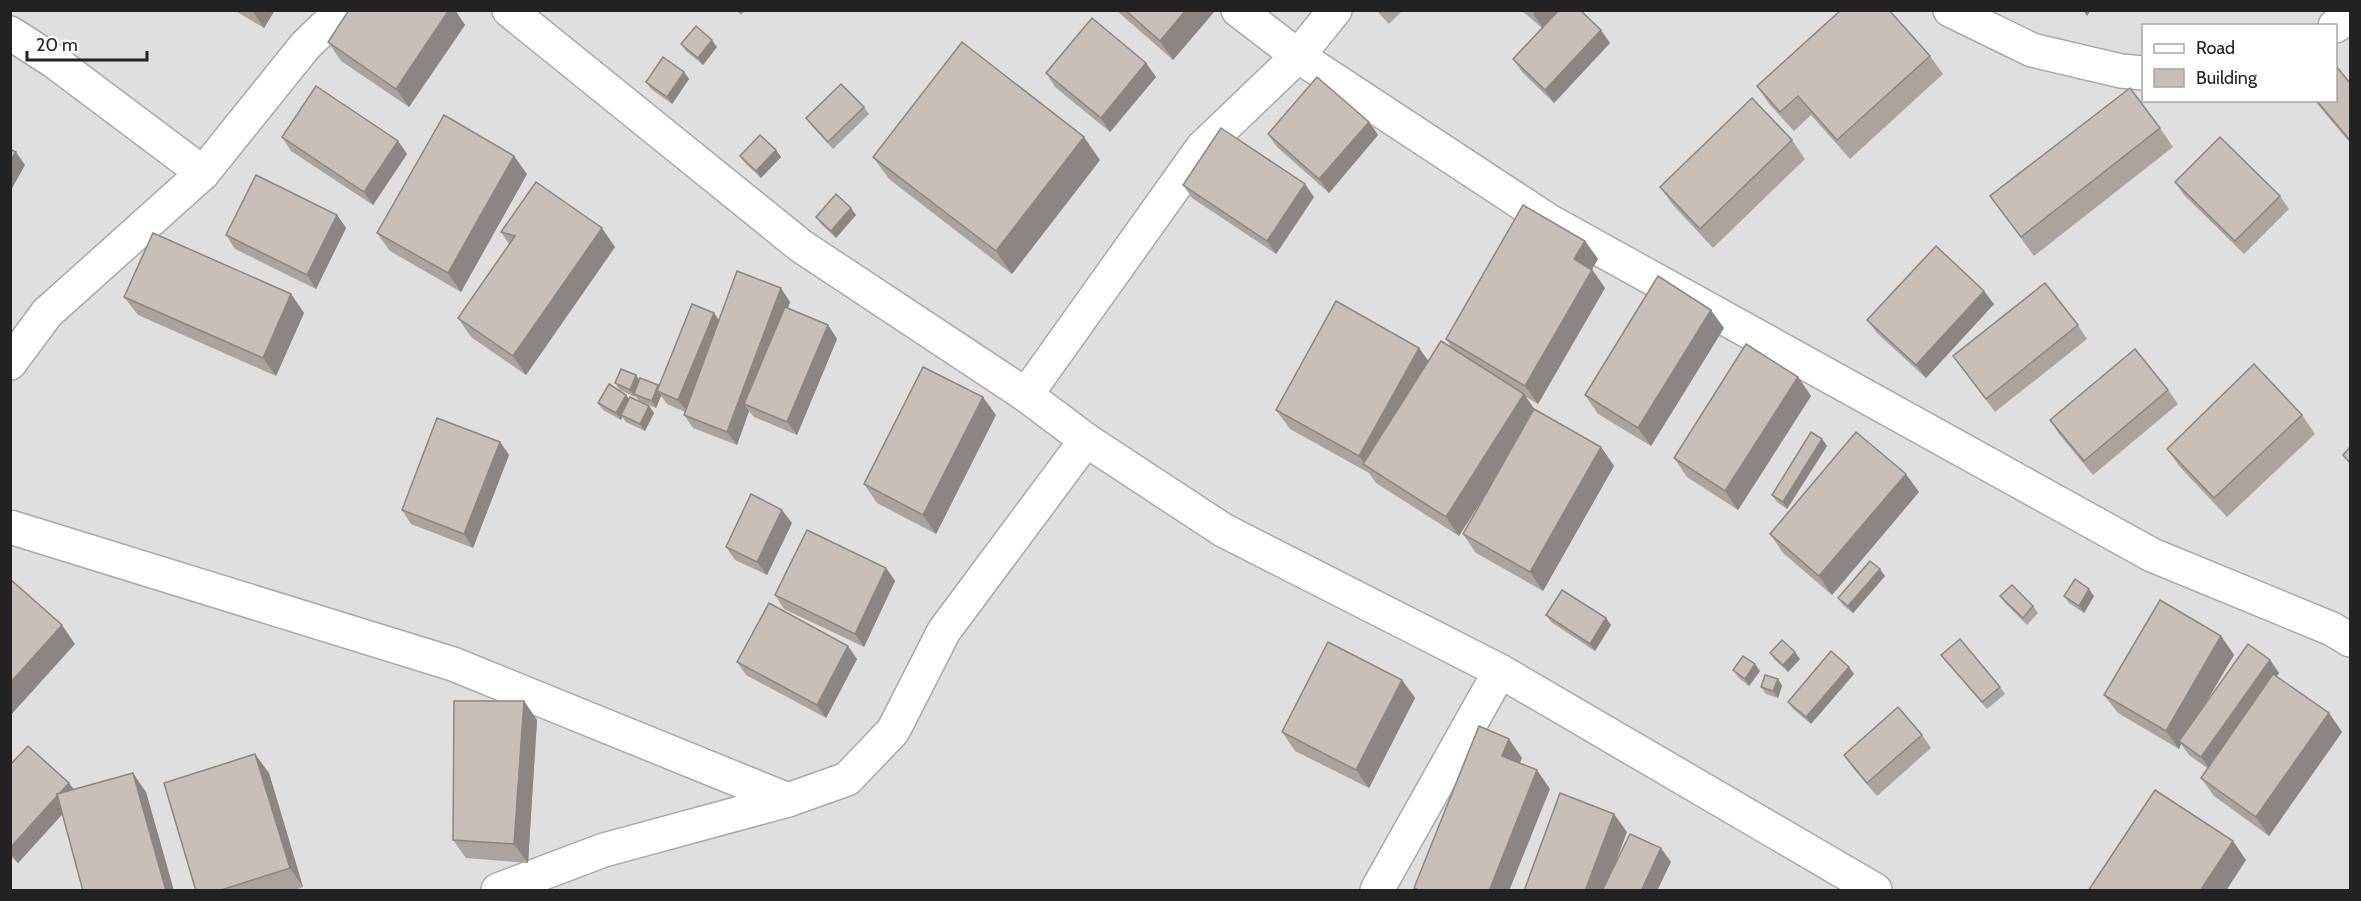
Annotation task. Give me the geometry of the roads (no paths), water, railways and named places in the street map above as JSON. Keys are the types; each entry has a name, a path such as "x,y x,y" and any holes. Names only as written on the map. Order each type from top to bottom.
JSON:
{"street":[{"path":"10,363 47,313 203,173 305,46 342,10"},
{"path":"509,10 801,246 1026,395 1086,440 1223,530 1500,671 1875,891"},
{"path":"1238,10 1298,56 1549,221 2152,555 2332,629 2350,640"},
{"path":"1026,395 1202,148 1298,56 1335,10"},
{"path":"1950,10 2032,50 2121,71 2142,73"},
{"path":"2337,25 2350,17"},
{"path":"10,33 55,62 203,173"},
{"path":"498,891 604,850 788,800 847,779 893,731 944,631 1086,440"},
{"path":"10,527 453,664 788,800"},
{"path":"1377,891 1500,671"}]}
